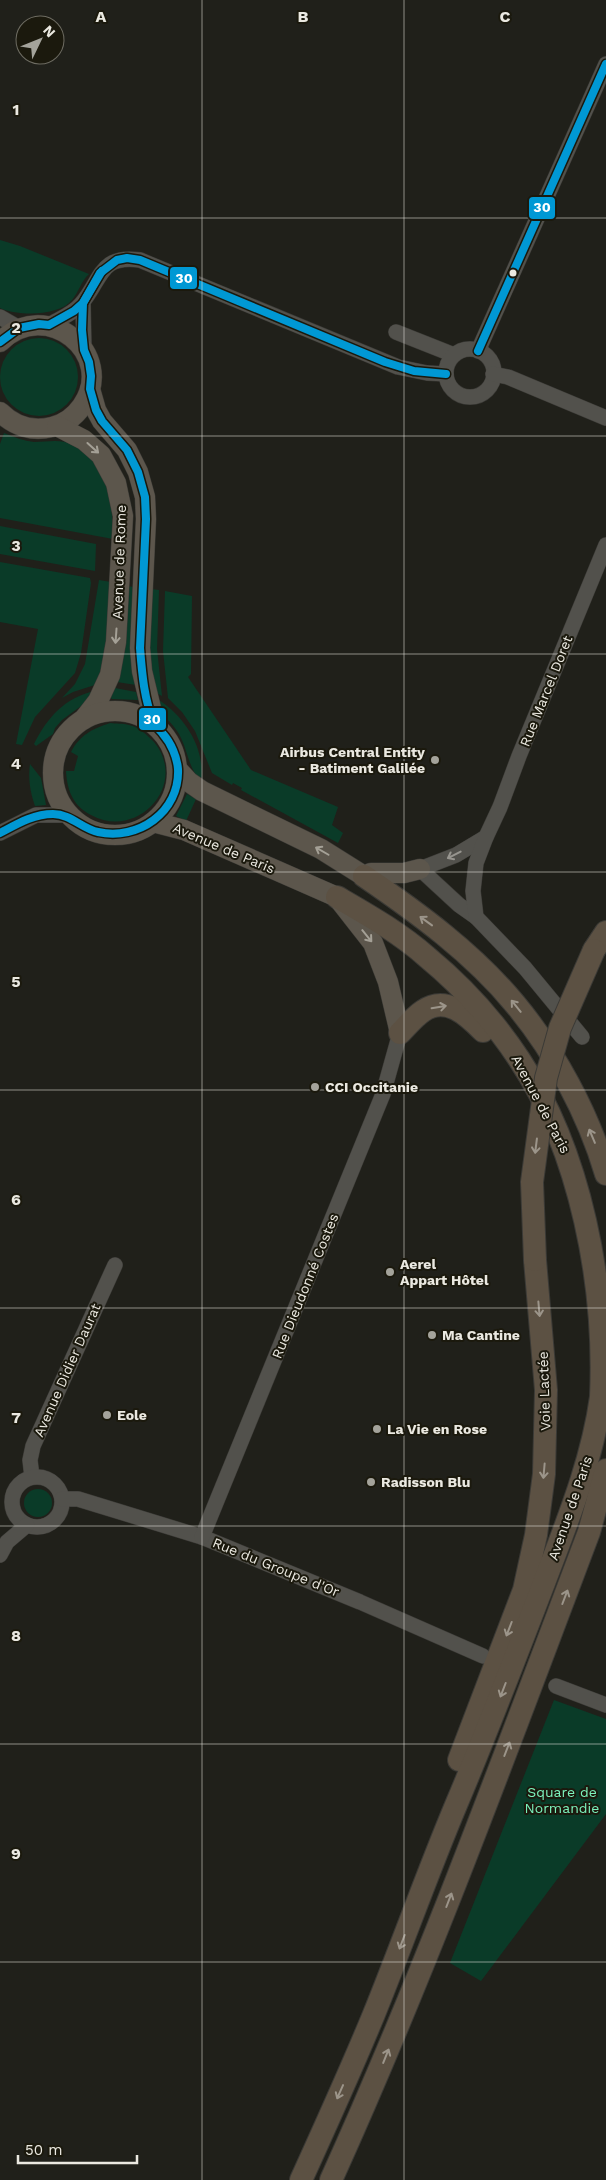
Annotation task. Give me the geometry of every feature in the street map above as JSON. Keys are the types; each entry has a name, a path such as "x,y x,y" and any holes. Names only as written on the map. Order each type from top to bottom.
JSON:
{"highway":[{"path":"364,876 439,930 514,1003 545,1045 576,1099 606,1174"},
{"name":"Avenue de Paris","path":"301,2180 373,2016 438,1847 488,1730 576,1498 594,1439 602,1395 605,1334 599,1268 585,1204 560,1134 520,1059 478,1006 426,955 399,934 337,898"},
{"name":"Voie Lactée","path":"438,1847 439,1814 524,1590 536,1536 544,1474 546,1390 535,1260 532,1182 546,1078 560,1028 600,941"},
{"path":"400,1033 423,1010 446,1005 461,1011 473,1021 534,1085"},
{"name":"Avenue de Paris","path":"589,1532 606,1470"},
{"path":"331,2180 380,2071 432,1946 589,1532 606,1507"}],"main road":[{"path":"0,342 19,328 39,324 49,325 69,334 84,350"},
{"name":"Avenue de Rome","path":"84,350 90,369 90,389 96,410 102,421 126,450 138,472 146,502 140,648 142,671 155,725"},
{"path":"0,412 18,425 31,429 57,426 78,412 90,389"},
{"name":"Avenue de Rome","path":"57,426 84,440 101,455 116,483 123,516 116,642 110,675 98,701 84,719"},
{"path":"113,710 128,712 142,717 155,725 171,745 178,770 174,794 169,804 153,822 132,833 108,834 86,828 69,815 59,799 54,785 53,769 56,754 62,740 72,728 84,719 98,713 113,710"},
{"path":"178,770 189,782 202,791 321,849 364,876 372,873 404,873 420,869"},
{"name":"Avenue de Paris","path":"153,822 184,830 337,898"},
{"path":"337,898 373,943 388,982 400,1033"}],"street":[{"path":"478,351 606,64"},
{"path":"49,325 74,311 83,302 100,273 110,264 127,258 140,260 385,362 414,371 446,374"},
{"path":"83,302 84,350"},
{"path":"0,317 19,328"},
{"path":"396,332 454,355"},
{"path":"469,350 478,351 489,360 493,374 492,383 486,391 478,396 461,396 449,386 446,374 450,360 454,355 469,350"},
{"path":"493,374 508,377 606,418"},
{"name":"Rue Marcel Doret","path":"476,917 473,891 476,862 504,799 523,746 606,545"},
{"path":"0,833 36,815 69,815"},
{"path":"486,837 456,855 420,869 459,905 476,917 525,968 582,1037"},
{"name":"Rue Dieudonné Costes","path":"202,1537 383,1094 400,1033"},
{"name":"Avenue Didier Daurat","path":"32,1477 30,1460 32,1446 115,1265"},
{"path":"32,1477 42,1477 52,1482 59,1490 62,1499 59,1514 49,1525 34,1527 27,1525 6,1507 20,1484 32,1477"},
{"name":"Rue du Groupe d'Or","path":"62,1499 78,1499 202,1537 360,1602 483,1656"},
{"path":"0,1555 7,1542 27,1525"},
{"path":"556,1686 606,1705"}],"green space":[{"path":"0,240 20,246 89,274 72,300 58,309 49,312 19,313 2,309 0,308"},
{"path":"39,338 54,341 71,355 75,362 78,377 75,392 61,409 54,413 39,416 24,413 7,399 3,392 0,377 3,362 17,345 24,341"},
{"path":"4,433 34,442 65,442 79,447 91,456 99,467 109,495 112,510 113,539 0,518 0,444"},
{"path":"0,526 96,544 95,571 0,554"},
{"path":"0,562 90,578 91,583 81,653 75,673 35,717 22,745 16,744 38,629 0,622"},
{"path":"99,580 111,582 108,636 98,684 73,692 62,698 75,684 85,664"},
{"path":"127,586 134,587 136,685 117,682"},
{"path":"151,589 159,590 157,649 162,696 153,691 149,655"},
{"path":"165,591 192,596 191,674 188,677 251,770 338,807 332,825 343,833 338,843 212,773 195,731 182,712 168,698 163,651"},
{"path":"115,688 136,692 138,700 112,699 110,697"},
{"path":"95,691 81,706 62,720 55,728 53,734 36,746 34,744 51,717 58,710 75,698"},
{"path":"159,700 177,715 192,735 200,757 201,781 193,770 179,734 164,715"},
{"path":"110,723 127,724 146,734 154,742 163,758 166,775 162,790 153,804 141,814 126,820 109,821 85,811 72,797 67,778 66,771 74,771 78,756 71,752 78,741 92,730"},
{"path":"30,764 41,778 46,805 35,806 30,785"},
{"path":"187,794 196,799 186,821 176,816"},
{"path":"38,1489 48,1493 52,1503 48,1513 38,1517 28,1513 24,1503 28,1493"},
{"name":"Square de Normandie","path":"554,1700 606,1719 606,1814 481,1981 450,1963"}],"transit line":[{"name":"30","path":"478,351 606,64"},
{"name":"30","path":"0,833 19,823 46,814 65,816 98,832 113,834 128,832 154,820 172,798 177,784 178,769 175,755 169,742 154,723 148,705 143,677 140,648 146,519 145,497 138,472 127,450 102,421 96,410 90,389 89,362 84,350 82,330 83,303 100,273 117,260 127,258 140,260 385,362 414,371 446,374"},
{"name":"30","path":"0,342 19,328 39,324 49,325 74,311 83,303 102,271"}],"place":[{"name":"Airbus Central Entity - Batiment Galilée","path":"435,760"},
{"name":"CCI Occitanie","path":"315,1087"},
{"name":"Aerel Appart Hôtel","path":"390,1272"},
{"name":"Ma Cantine","path":"432,1335"},
{"name":"Eole","path":"107,1415"},
{"name":"La Vie en Rose","path":"377,1429"},
{"name":"Radisson Blu","path":"371,1482"}]}
